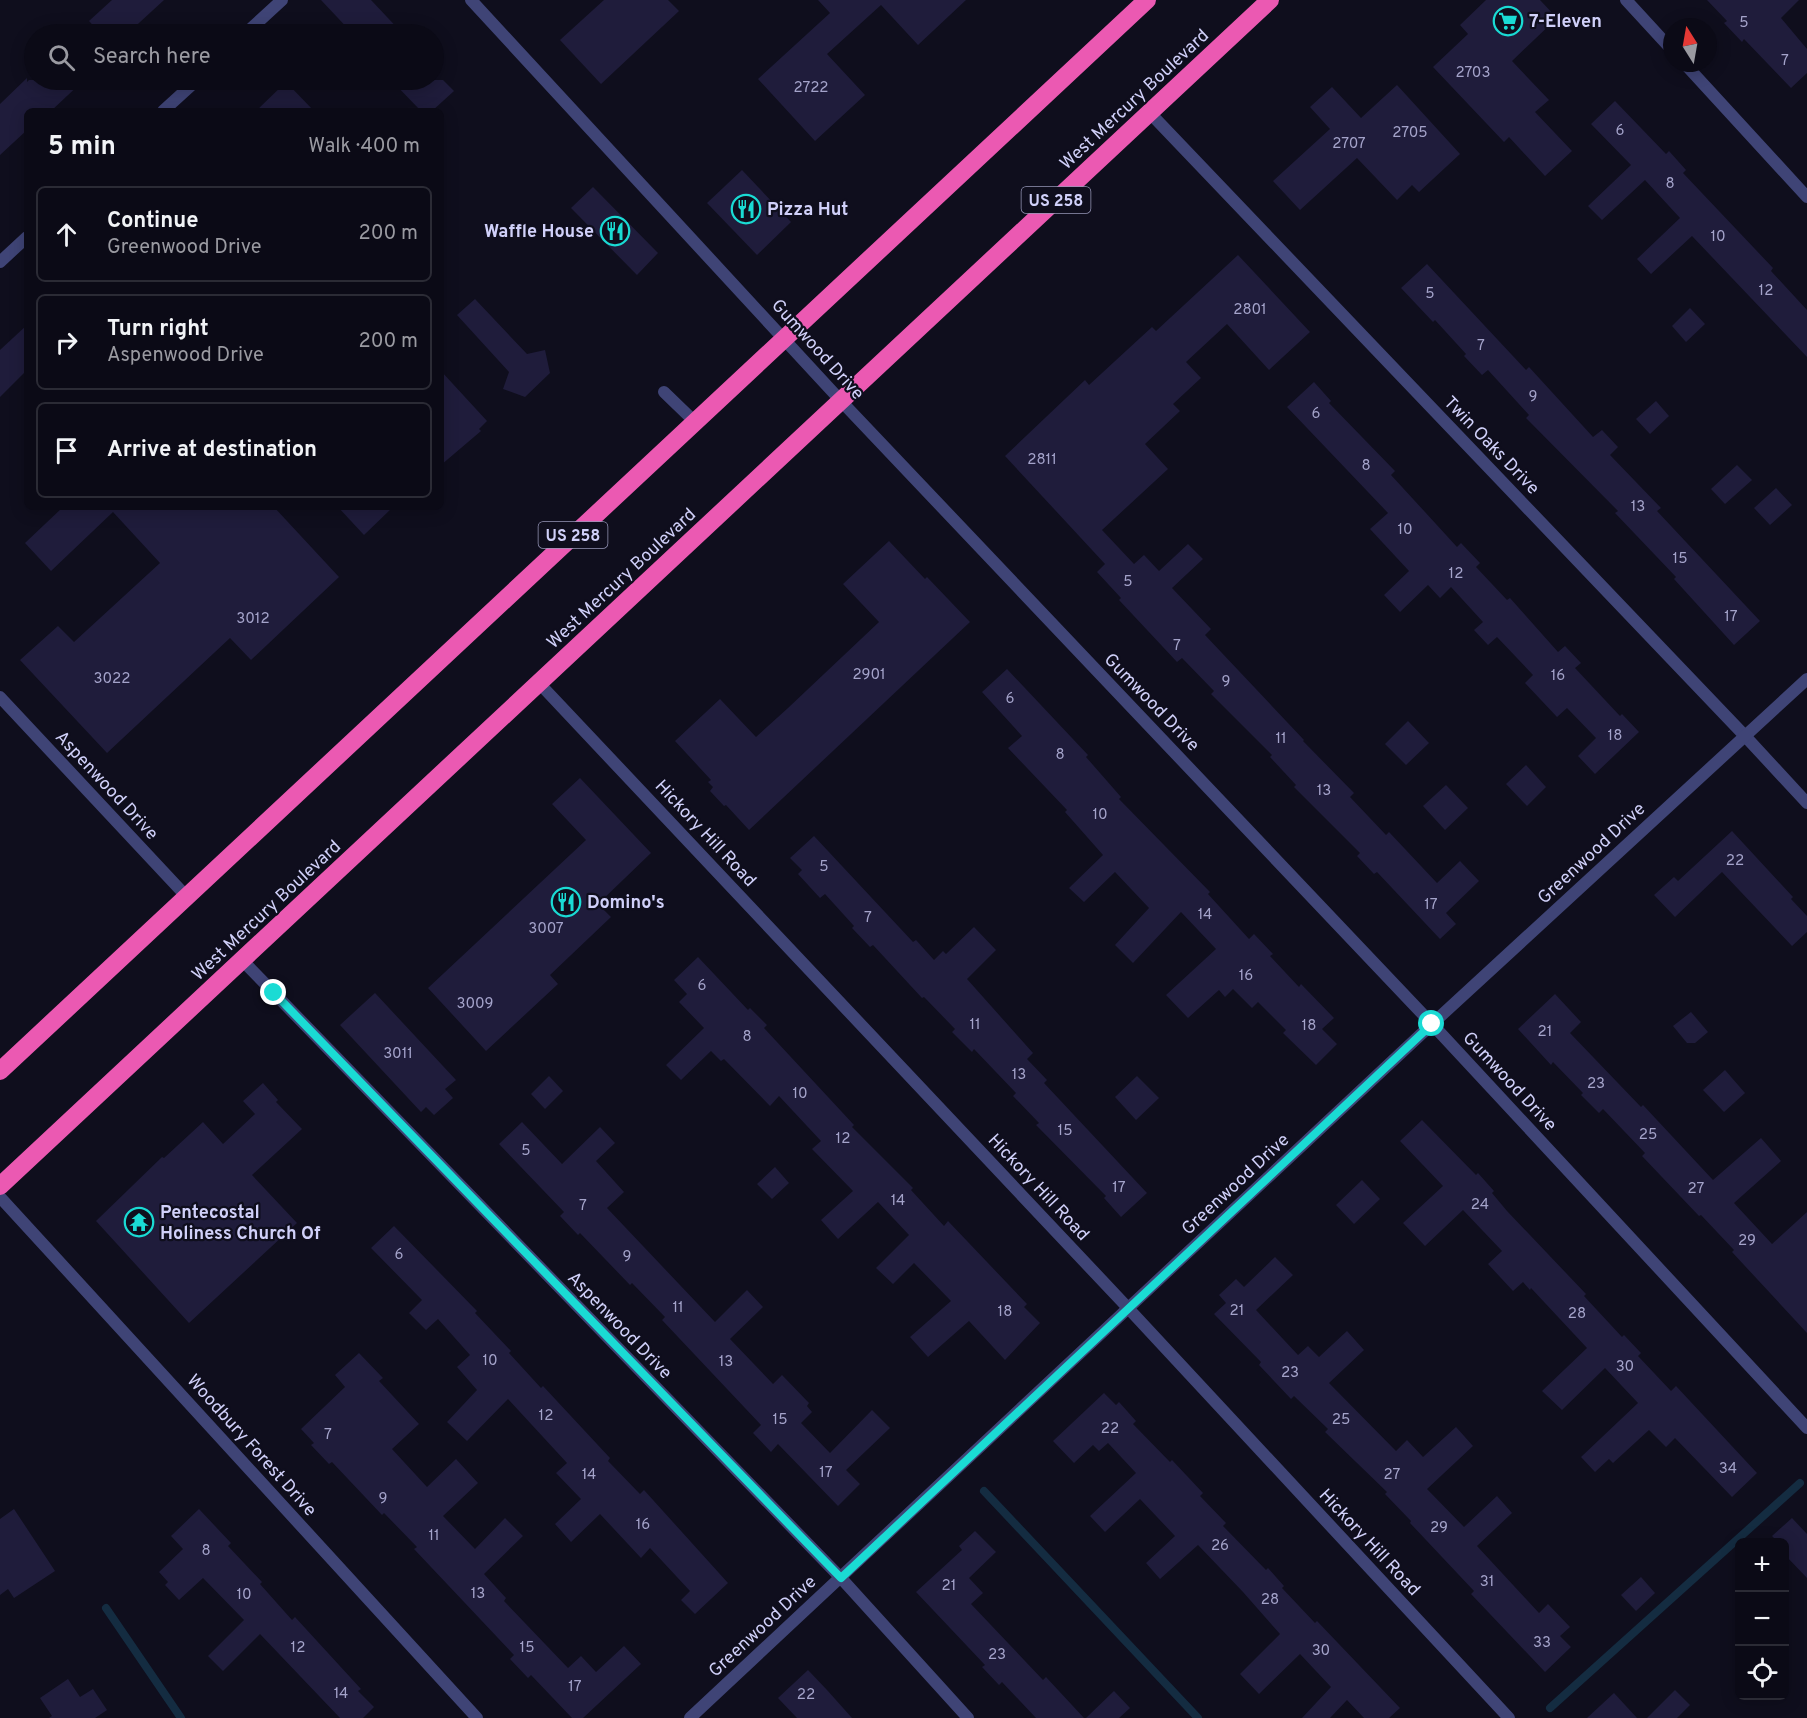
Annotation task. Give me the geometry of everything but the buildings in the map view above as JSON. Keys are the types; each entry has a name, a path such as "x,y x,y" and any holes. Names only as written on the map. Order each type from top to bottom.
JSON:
{"highway":[{"name":"US 258","path":"0,1071 1147,0"},
{"name":"West Mercury Boulevard","path":"0,1186 1270,0"}],"street":[{"path":"256,24 282,0"},
{"name":"Gumwood Drive","path":"471,0 842,402 1432,1024 1807,1428"},
{"path":"1626,0 1663,41"},
{"path":"1691,72 1807,197"},
{"path":"166,108 185,90"},
{"name":"Twin Oaks Drive","path":"1150,113 1807,803"},
{"path":"0,262 24,240"},
{"path":"664,392 695,422"},
{"name":"Greenwood Drive","path":"690,1718 1432,1024 1807,679"},
{"name":"Hickory Hill Road","path":"539,683 1128,1308 1509,1718"},
{"name":"Aspenwood Drive","path":"0,697 188,897"},
{"name":"Aspenwood Drive","path":"243,961 841,1578 968,1718"},
{"name":"Woodbury Forest Drive","path":"0,1197 477,1718"}],"waterway":[{"path":"1550,1708 1800,1483"},
{"path":"984,1491 1198,1718"},
{"path":"106,1608 181,1718"}],"place":[{"name":"7-Eleven","path":"1508,21"},
{"name":"Pizza Hut","path":"746,209"},
{"name":"Waffle House","path":"615,231"},
{"name":"Domino's","path":"566,902"},
{"name":"Pentecostal Holiness Church Of","path":"139,1222"}],"route":[{"path":"274,993 841,1578 1432,1024"}]}
